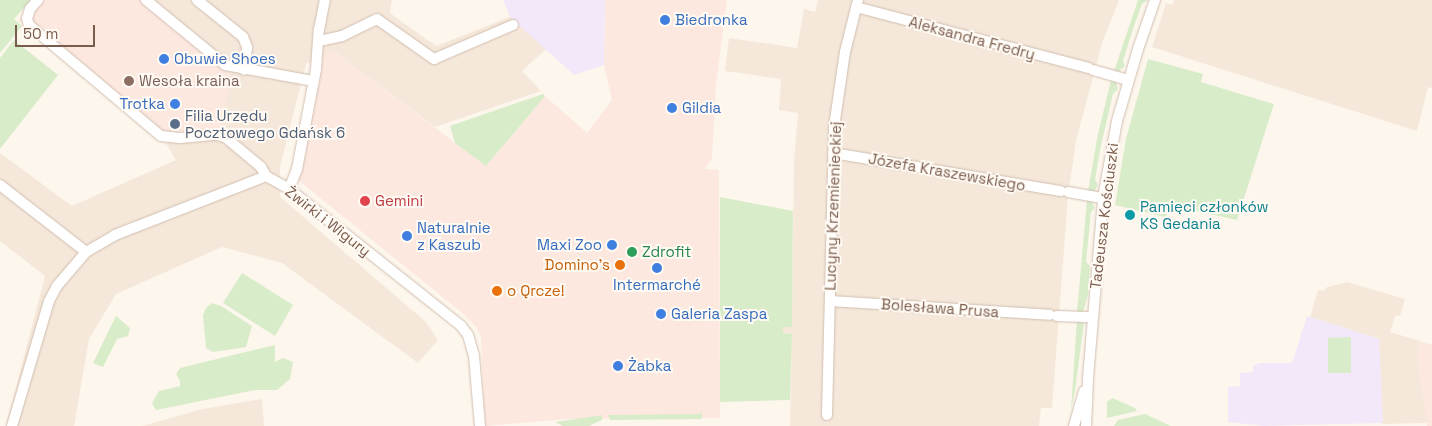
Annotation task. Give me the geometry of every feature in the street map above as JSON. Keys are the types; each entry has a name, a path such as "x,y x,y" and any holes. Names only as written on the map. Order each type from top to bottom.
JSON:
{"street":[{"path":"12,426 48,301 86,252 115,235 266,176 262,167 225,137 216,135 180,138 162,136 28,25 27,19 30,9 38,0"},
{"path":"146,0 225,65 244,70 313,81"},
{"path":"197,0 243,37 247,47 244,70"},
{"path":"289,189 297,170 325,0"},
{"name":"Tadeusza Kościuszki","path":"1086,426 1092,317 1104,198 1118,121 1128,80 1155,0"},
{"name":"Aleksandra Fredry","path":"857,4 1128,80"},
{"name":"Lucyny Krzemienieckiej","path":"828,415 833,153 842,66 857,4"},
{"path":"319,41 342,36 377,19 434,59 513,25"},
{"name":"Józefa Kraszewskiego","path":"833,153 1104,198"},
{"name":"Żwirki i Wigury","path":"266,176 289,189 461,326 468,335 474,356 480,426"},
{"path":"0,186 86,252"},
{"name":"Bolesława Prusa","path":"830,301 1092,317"},
{"name":"Tadeusza Kościuszki","path":"1074,426 1088,378"}],"shaded area":[{"path":"36,0 150,0 232,68 218,138 166,143 161,136 19,20"},
{"path":"150,0 392,0 390,13 436,46 510,17 546,49 522,71 541,91 435,127 333,51 306,64 280,167 280,197 426,322 438,340 418,363 282,263 222,247 116,294 89,339 74,426 6,426 45,276 0,241 0,153 72,206 176,160 166,143 218,138"},
{"path":"503,0 605,0 604,65 574,75 510,17"},
{"path":"605,0 727,0 716,85 712,159 705,169 719,170 720,418 569,419 485,426 481,337 477,328 461,312 298,180 321,57 333,51 486,166 545,96 587,133 612,100 604,65"},
{"path":"818,0 1119,0 1102,43 1076,141 1068,196 1052,408 1041,408 1039,426 790,426 792,334 783,333 783,327 792,327 794,162 798,113 779,110 781,79 725,71 729,38 797,48 804,9 815,12"},
{"path":"1174,0 1432,0 1432,88 1428,87 1417,131 1152,47 1166,3 1172,5"},
{"path":"1347,282 1405,299 1400,316 1396,315 1390,332 1420,341 1417,351 1427,423 1382,424 1379,339 1310,317 1318,290 1323,291 1327,287"},
{"path":"1307,316 1379,339 1383,423 1265,426 1228,422 1228,387 1240,386 1240,373 1253,372 1253,366 1259,363 1292,363"},
{"path":"1420,341 1432,345 1432,426 1427,426 1417,351"},
{"path":"262,399 264,426 142,426 202,409"}],"green space":[{"path":"0,0 31,0 14,19 22,26 0,53"},
{"path":"1138,0 1148,0 1142,4 1134,26 1123,61 1125,66 1118,72 1114,71"},
{"path":"14,40 58,75 0,149 0,58"},
{"path":"1148,59 1203,74 1201,82 1274,104 1237,220 1174,206 1165,217 1115,205 1126,139"},
{"path":"1111,80 1116,82 1118,89 1113,94 1100,150 1095,180 1098,184 1095,191 1088,191 1098,134"},
{"path":"543,94 545,96 486,166 455,143 450,126"},
{"path":"720,197 793,211 792,327 783,327 783,333 792,334 790,400 720,402"},
{"path":"1087,200 1092,202 1095,208 1091,212 1086,262 1090,266 1088,295 1083,312 1077,313"},
{"path":"242,273 293,305 275,336 223,303"},
{"path":"212,303 221,306 252,326 246,347 213,352 206,348 203,315 206,308"},
{"path":"116,316 130,328 128,336 117,339 103,367 93,363"},
{"path":"1077,320 1084,323 1071,410"},
{"path":"1351,337 1351,373 1328,373 1328,338"},
{"path":"275,345 275,362 283,358 293,362 290,379 277,390 255,390 156,410 152,403 159,391 180,386 180,381 176,374 180,368"},
{"path":"1112,398 1135,408 1137,411 1107,418 1107,402"},
{"path":"702,408 702,419 610,420 608,415 701,414"},
{"path":"1145,414 1171,426 1114,426 1118,420"},
{"path":"602,415 602,420 589,426 563,426 555,422"}],"place":[{"name":"Biedronka","path":"665,20"},
{"name":"Obuwie Shoes","path":"164,59"},
{"name":"Wesoła kraina","path":"129,81"},
{"name":"Trotka","path":"175,104"},
{"name":"Gildia","path":"672,108"},
{"name":"Filia Urzędu Pocztowego Gdańsk 6","path":"175,124"},
{"name":"Gemini","path":"365,201"},
{"name":"Pamięci członków KS Gedania","path":"1130,215"},
{"name":"Naturalnie z Kaszub","path":"407,236"},
{"name":"Maxi Zoo","path":"612,245"},
{"name":"Zdrofit","path":"632,252"},
{"name":"Domino's","path":"620,265"},
{"name":"Intermarché","path":"657,268"},
{"name":"o Qrcze!","path":"497,291"},
{"name":"Galeria Zaspa","path":"661,314"},
{"name":"Żabka","path":"618,366"}]}
